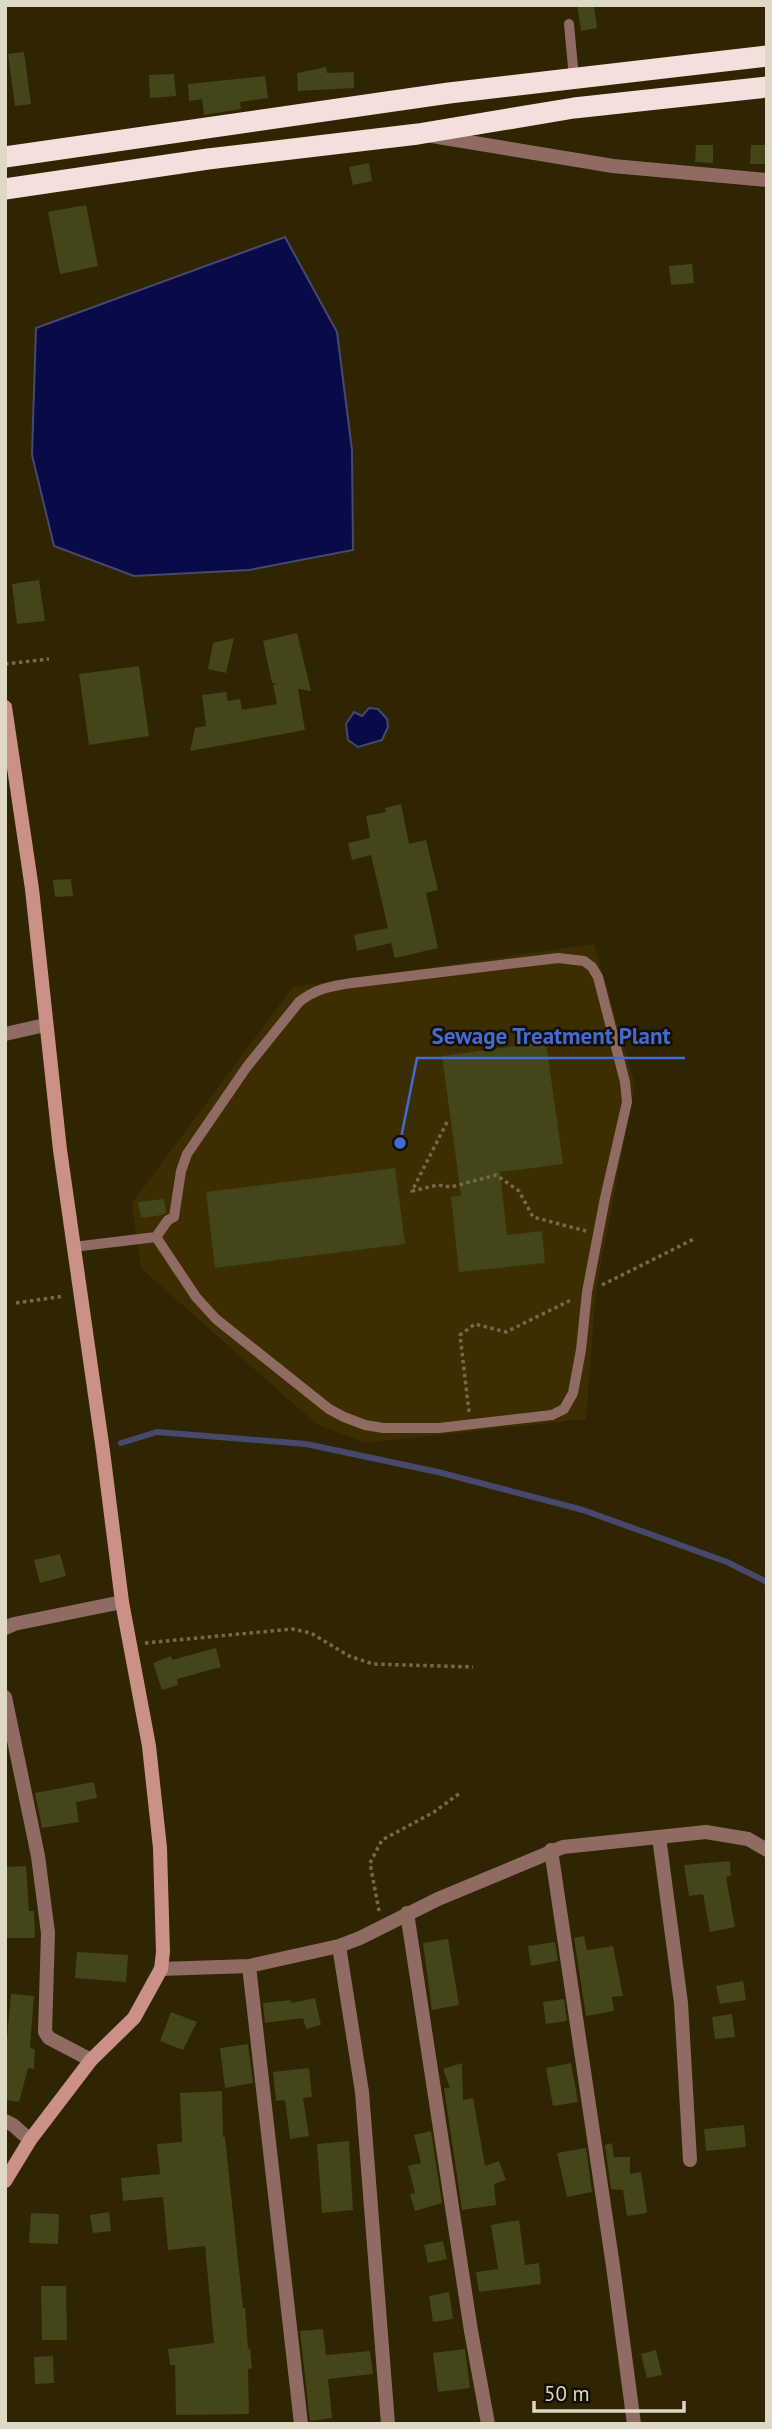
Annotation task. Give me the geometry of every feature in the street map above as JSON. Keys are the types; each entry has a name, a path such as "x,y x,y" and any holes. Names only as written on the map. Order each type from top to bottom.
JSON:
{"highway":[{"path":"5,157 574,78 767,56"},
{"path":"5,189 208,159 418,134 573,108 767,87"}],"main road":[{"path":"5,707 32,889 45,1025 73,1247 122,1602 149,1746 160,1848 163,1952 162,1969 134,2018 91,2060 30,2140 5,2181"}],"street":[{"path":"418,134 613,166 767,180"},
{"path":"5,1034 45,1025"},
{"path":"5,1628 122,1602"},
{"path":"5,1697 38,1856 48,1933 45,2032 49,2038 91,2060"},
{"path":"162,1969 249,1966 339,1946 407,1913 563,1847 706,1832 748,1839 767,1850"},
{"path":"659,1837 674,1937 684,2034 691,2160"},
{"path":"551,1850 634,2424"},
{"path":"407,1913 471,2331 488,2424"},
{"path":"339,1946 362,2092 388,2424"},
{"path":"249,1966 301,2424"},
{"path":"5,2121 30,2140"}],"lane":[{"path":"569,24 574,78"},
{"path":"73,1247 156,1237 168,1220 174,1217 181,1171 187,1154 246,1068 299,1002 308,995 328,987 352,983 573,958 592,967 598,977 627,1094 626,1112 598,1233 573,1393 564,1409 552,1415 471,1425 383,1428 354,1422 329,1409 202,1306 156,1237"}],"path":[{"path":"5,664 49,659"},
{"path":"447,1122 412,1191 438,1185 451,1187 496,1175 519,1191 533,1217 598,1233"},
{"path":"16,1303 80,1294"},
{"path":"460,1335 471,1425"},
{"path":"129,1645 292,1629 311,1633 349,1657 373,1664 473,1667"},
{"path":"381,1926 370,1863 382,1840 435,1812 460,1793"}],"shaded area":[{"path":"285,237 337,332 352,450 353,550 249,570 134,576 54,546 32,455 36,328"},
{"path":"369,708 378,709 387,719 388,727 382,740 358,747 348,740 346,724 354,712 362,716"},
{"path":"594,944 635,1084 596,1290 586,1419 365,1443 316,1424 141,1268 132,1203 293,987"}],"building":[{"path":"577,5 594,5 597,28 581,31"},
{"path":"24,52 31,104 15,106 8,54"},
{"path":"326,67 327,73 354,72 354,88 298,91 297,73"},
{"path":"174,74 176,96 150,98 149,75"},
{"path":"265,76 268,98 240,102 241,109 204,115 202,99 189,101 188,84"},
{"path":"696,145 713,145 713,163 695,162"},
{"path":"751,145 767,145 767,164 750,164"},
{"path":"369,163 372,181 353,185 349,167"},
{"path":"86,205 98,266 60,274 48,212"},
{"path":"692,264 694,283 671,285 669,266"},
{"path":"39,580 45,621 17,624 12,584"},
{"path":"297,633 311,691 298,689 305,730 190,751 195,728 206,726 202,695 226,692 228,701 240,699 242,710 277,704 273,685 278,684 272,683 263,641"},
{"path":"234,638 226,673 208,669 213,643"},
{"path":"139,666 149,736 89,745 79,674"},
{"path":"401,804 409,844 426,840 438,890 426,893 438,948 395,958 391,943 357,951 354,935 388,928 371,855 352,860 348,843 370,838 366,816 386,812 385,808"},
{"path":"71,879 73,896 55,897 53,880"},
{"path":"546,1042 563,1164 500,1172 507,1235 542,1231 545,1263 459,1272 451,1197 461,1195 442,1056"},
{"path":"395,1168 405,1244 215,1268 206,1192"},
{"path":"164,1199 166,1213 141,1218 138,1202"},
{"path":"60,1554 66,1576 40,1583 34,1560"},
{"path":"216,1648 221,1667 177,1679 178,1685 162,1690 153,1663 171,1656 172,1660"},
{"path":"94,1782 97,1798 76,1802 79,1822 42,1828 35,1793"},
{"path":"730,1861 731,1876 726,1877 735,1927 710,1932 703,1894 689,1896 684,1865"},
{"path":"26,1866 29,1911 34,1911 35,1938 5,1938 5,1867"},
{"path":"584,1936 587,1950 613,1946 623,1996 612,1997 614,2011 586,2016 574,1938"},
{"path":"448,1939 459,2005 432,2010 423,1943"},
{"path":"555,1942 558,1961 531,1966 528,1946"},
{"path":"77,1952 128,1955 126,1982 75,1978"},
{"path":"743,1981 746,2000 720,2004 716,1986"},
{"path":"11,1994 34,1996 30,2048 35,2049 34,2069 28,2068 19,2102 5,2100 5,2061"},
{"path":"315,1998 321,2025 306,2029 303,2018 265,2023 263,2003 291,2000 291,2003"},
{"path":"564,1999 567,2021 546,2024 543,2002"},
{"path":"171,2012 197,2022 183,2050 160,2041"},
{"path":"732,2014 735,2037 715,2039 712,2017"},
{"path":"248,2044 253,2083 225,2088 220,2048"},
{"path":"462,2063 463,2100 473,2098 485,2166 499,2161 506,2180 494,2184 496,2205 462,2210 444,2088 450,2088 443,2069"},
{"path":"571,2063 578,2102 553,2106 546,2068"},
{"path":"309,2068 312,2097 303,2098 309,2136 290,2139 285,2100 276,2101 273,2072"},
{"path":"222,2091 223,2137 252,2368 248,2369 249,2414 176,2415 175,2365 170,2365 168,2349 214,2343 205,2246 168,2250 163,2197 123,2201 121,2178 160,2174 157,2144 182,2142 180,2093"},
{"path":"744,2125 746,2147 706,2151 704,2129"},
{"path":"431,2131 442,2203 415,2211 410,2194 415,2193 408,2166 421,2163 414,2135"},
{"path":"349,2141 353,2210 322,2213 317,2144"},
{"path":"612,2143 614,2157 630,2157 630,2174 641,2172 647,2213 627,2216 623,2190 611,2189 605,2145"},
{"path":"586,2148 592,2192 567,2197 557,2153"},
{"path":"109,2212 111,2231 93,2233 90,2215"},
{"path":"31,2213 59,2214 58,2244 29,2243"},
{"path":"519,2220 525,2265 539,2263 541,2284 479,2292 476,2272 498,2269 491,2225"},
{"path":"443,2241 447,2259 428,2263 424,2245"},
{"path":"41,2286 66,2286 67,2340 42,2340"},
{"path":"449,2292 453,2319 433,2322 429,2296"},
{"path":"323,2329 326,2355 370,2351 373,2374 328,2379 332,2418 310,2421 300,2331"},
{"path":"465,2349 470,2388 438,2392 433,2353"},
{"path":"656,2350 662,2375 647,2378 641,2354"},
{"path":"53,2356 54,2383 35,2384 34,2357"}],"waterway":[{"path":"121,1443 157,1432 306,1444 438,1472 583,1510 727,1562 767,1582"}],"place":[{"name":"Sewage Treatment Plant","path":"400,1143"}]}
